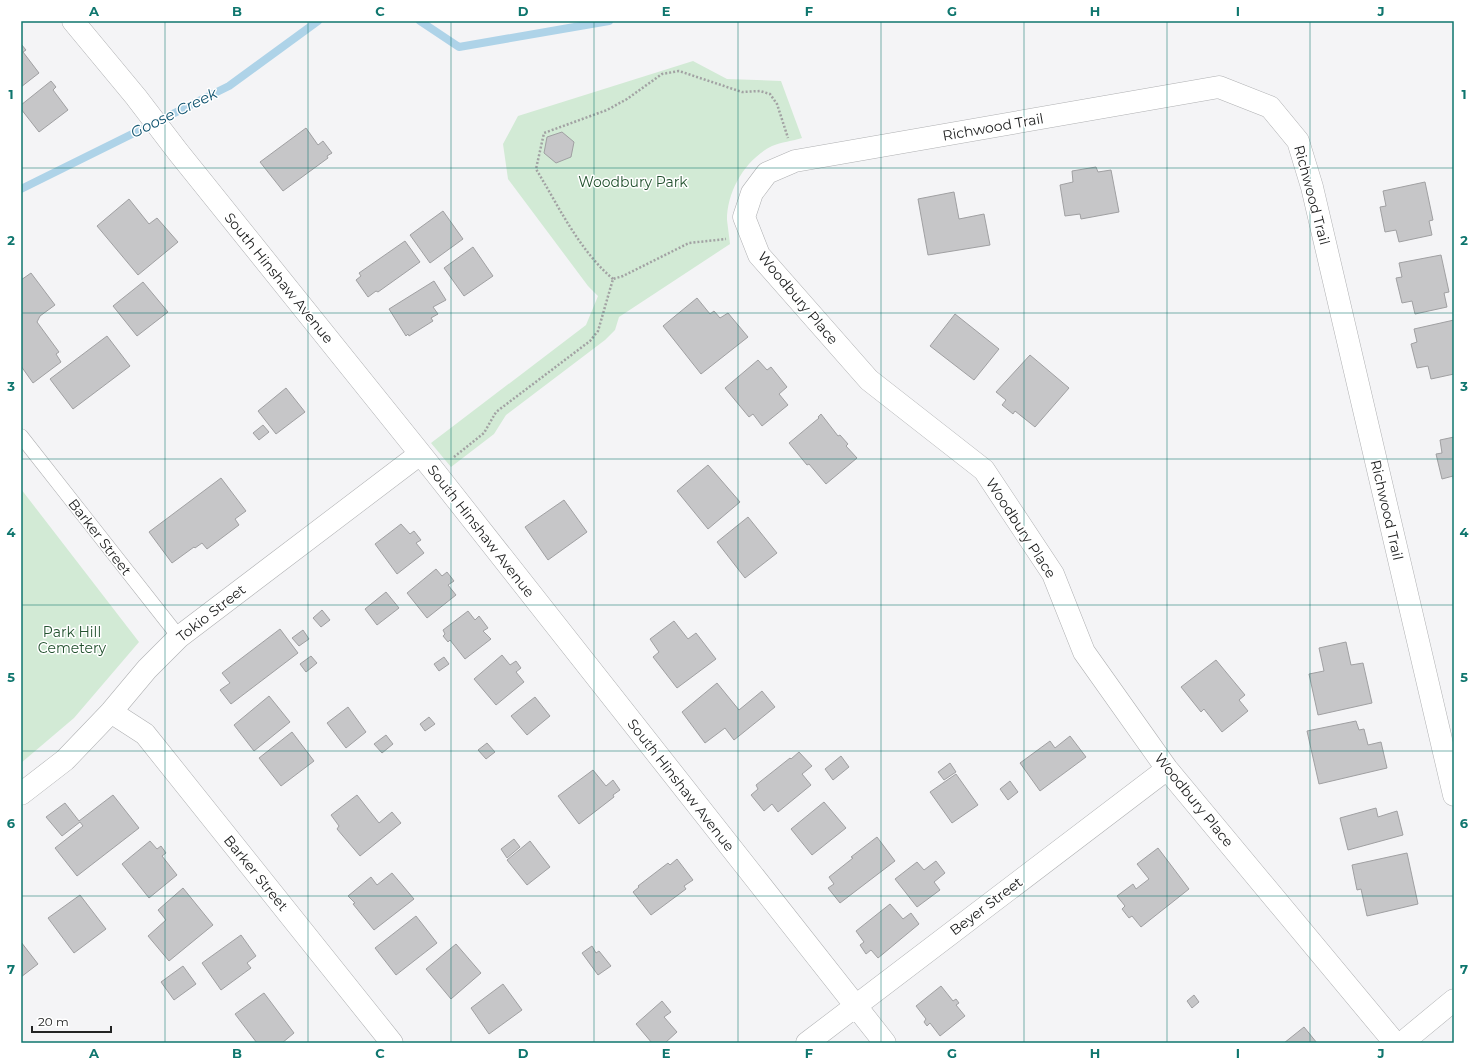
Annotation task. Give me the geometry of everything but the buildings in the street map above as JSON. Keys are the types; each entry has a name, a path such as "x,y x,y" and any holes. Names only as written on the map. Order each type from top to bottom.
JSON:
{"street":[{"name":"South Hinshaw Avenue","path":"73,21 136,97 178,152 435,472 885,1043"},
{"name":"Richwood Trail","path":"752,193 767,173 795,161 1219,87 1270,107 1298,141 1312,187 1454,795"},
{"name":"Woodbury Place","path":"752,193 744,217 759,255 869,380 984,470 1053,574 1084,652 1167,769 1395,1043"},
{"name":"Tokio Street","path":"21,794 65,760 111,712 147,669 179,637 420,454"},
{"name":"Barker Street","path":"111,712 145,734 392,1043"},
{"name":"Beyer Street","path":"806,1043 1167,769"},
{"path":"1402,1043 1454,1000"}],"lane":[{"name":"Barker Street","path":"21,436 179,637"}],"path":[{"path":"613,279 600,268 583,246 536,169 544,133 607,110 627,99 662,74 678,71 742,92 760,91 770,94 777,104 795,161"},
{"path":"613,279 623,276 689,243 752,236"},
{"path":"435,472 484,433 496,412 590,341 598,331 613,279"}],"green space":[{"name":"Woodbury Park","path":"693,61 727,79 781,81 802,138 772,146 746,167 734,187 730,198 727,220 730,244 619,317 615,330 605,340 506,415 494,434 451,467 431,443 586,325 598,296 588,286 508,179 503,144 518,116"},
{"name":"Park Hill Cemetery","path":"21,489 139,642 74,718 21,763"}],"waterway":[{"name":"Goose Creek","path":"21,189 229,86 318,21"},
{"name":"Goose Creek","path":"420,21 459,47 609,21"}]}
